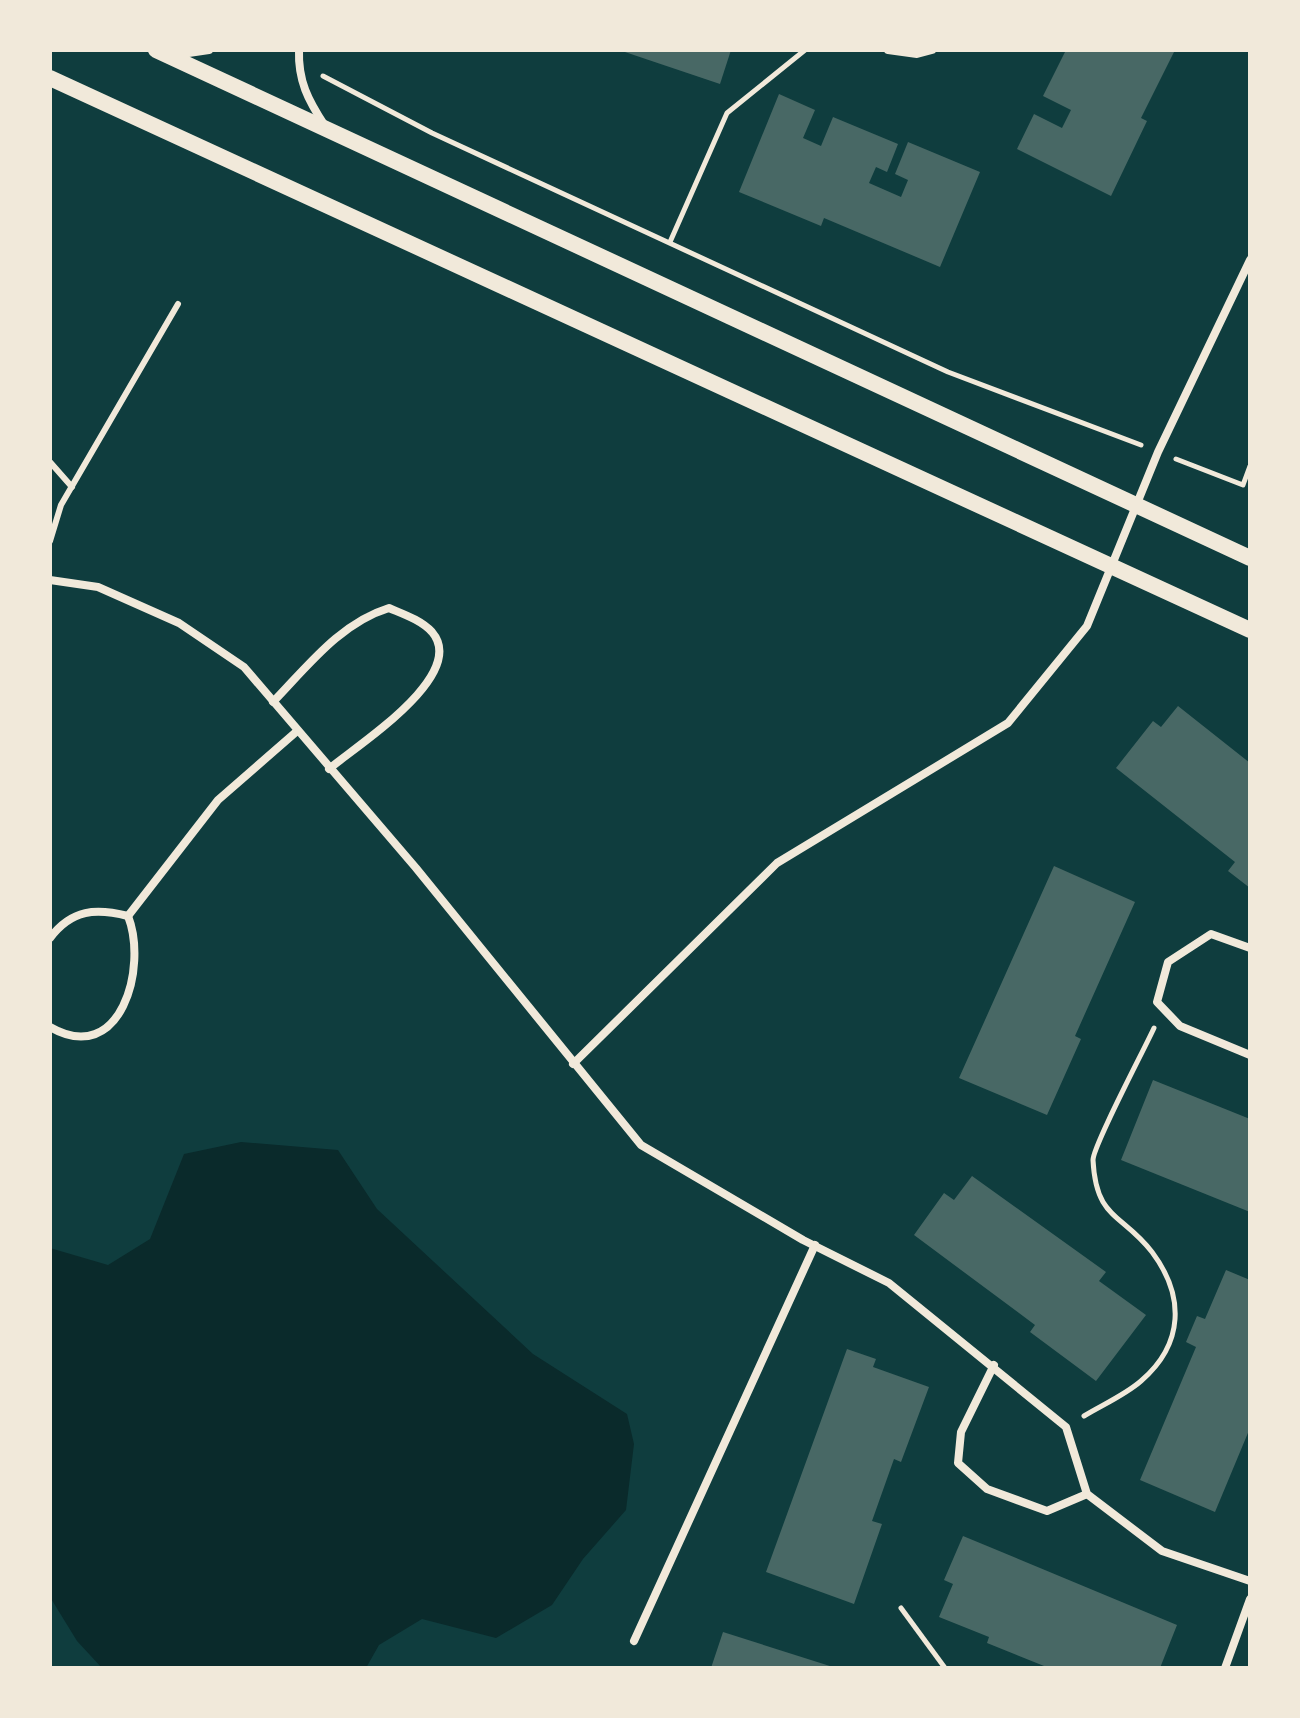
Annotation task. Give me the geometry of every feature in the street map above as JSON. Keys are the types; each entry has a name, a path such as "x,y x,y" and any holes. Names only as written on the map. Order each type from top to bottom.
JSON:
{"main road":[{"path":"162,53 1250,558"},
{"path":"50,78 1250,630"}],"street":[{"path":"162,53 209,50"},
{"path":"299,50 298,64 306,98 327,130"},
{"path":"888,50 917,54 932,50"},
{"path":"573,1064 777,863 1008,723 1087,626 1109,565 1158,452 1250,260"},
{"path":"50,580 98,587 179,623 244,667 296,732 416,868 641,1145 815,1245 889,1283 994,1365 1066,1427 1087,1494 1162,1551 1250,1581"},
{"path":"273,702 336,638 366,615 389,608 415,620 433,633 440,653 432,678 403,711 329,769"},
{"path":"128,916 218,800 296,732"},
{"path":"50,938 73,916 90,910 128,916"},
{"path":"50,1027 64,1035 79,1037 97,1033 112,1023 127,1000 135,969 136,938 128,916"},
{"path":"1250,948 1211,934 1168,962 1157,1002 1180,1026 1250,1055"},
{"path":"634,1641 815,1245"},
{"path":"994,1365 961,1432 958,1463 987,1489 1047,1511 1087,1494"},
{"path":"1225,1668 1250,1599"}],"lane":[{"path":"50,541 61,505 178,304"},
{"path":"50,462 72,487"}],"path":[{"path":"670,242 727,113 805,50"},
{"path":"298,64 432,133 948,372 1243,485 1250,466"},
{"path":"1066,1427 1141,1381 1165,1352 1178,1315 1172,1284 1152,1251 1101,1203 1093,1156 1164,1008"},
{"path":"901,1608 945,1668"}],"water":[{"path":"241,1142 338,1150 377,1209 533,1354 627,1414 634,1444 626,1510 583,1559 552,1605 496,1638 422,1619 379,1645 366,1668 102,1668 77,1641 50,1597 50,1248 108,1265 150,1239 184,1154"}],"building":[{"path":"619,50 731,50 720,84"},
{"path":"1066,50 1175,50 1141,118 1147,121 1111,196 1017,149 1034,114 1062,128 1071,110 1043,96"},
{"path":"779,94 815,110 803,138 821,146 833,117 898,144 887,172 876,167 869,183 901,197 908,180 895,174 908,142 980,172 940,267 824,218 821,226 739,192"},
{"path":"1178,706 1250,763 1250,888 1228,871 1235,862 1116,768 1153,721 1161,727"},
{"path":"1054,866 1135,902 1075,1036 1081,1039 1047,1115 959,1078"},
{"path":"1153,1080 1250,1119 1250,1212 1121,1160"},
{"path":"972,1176 1106,1272 1099,1281 1146,1315 1096,1381 1030,1332 1035,1325 914,1235 944,1193 954,1200"},
{"path":"1226,1270 1250,1280 1250,1428 1215,1512 1140,1480 1196,1347 1186,1342 1197,1316 1205,1319"},
{"path":"847,1349 876,1359 873,1367 929,1387 901,1462 894,1459 872,1521 882,1524 854,1604 766,1572"},
{"path":"963,1536 1177,1625 1160,1668 1049,1668 987,1643 989,1637 939,1617 953,1584 944,1580"},
{"path":"723,1632 833,1667 833,1668 711,1668"}]}
